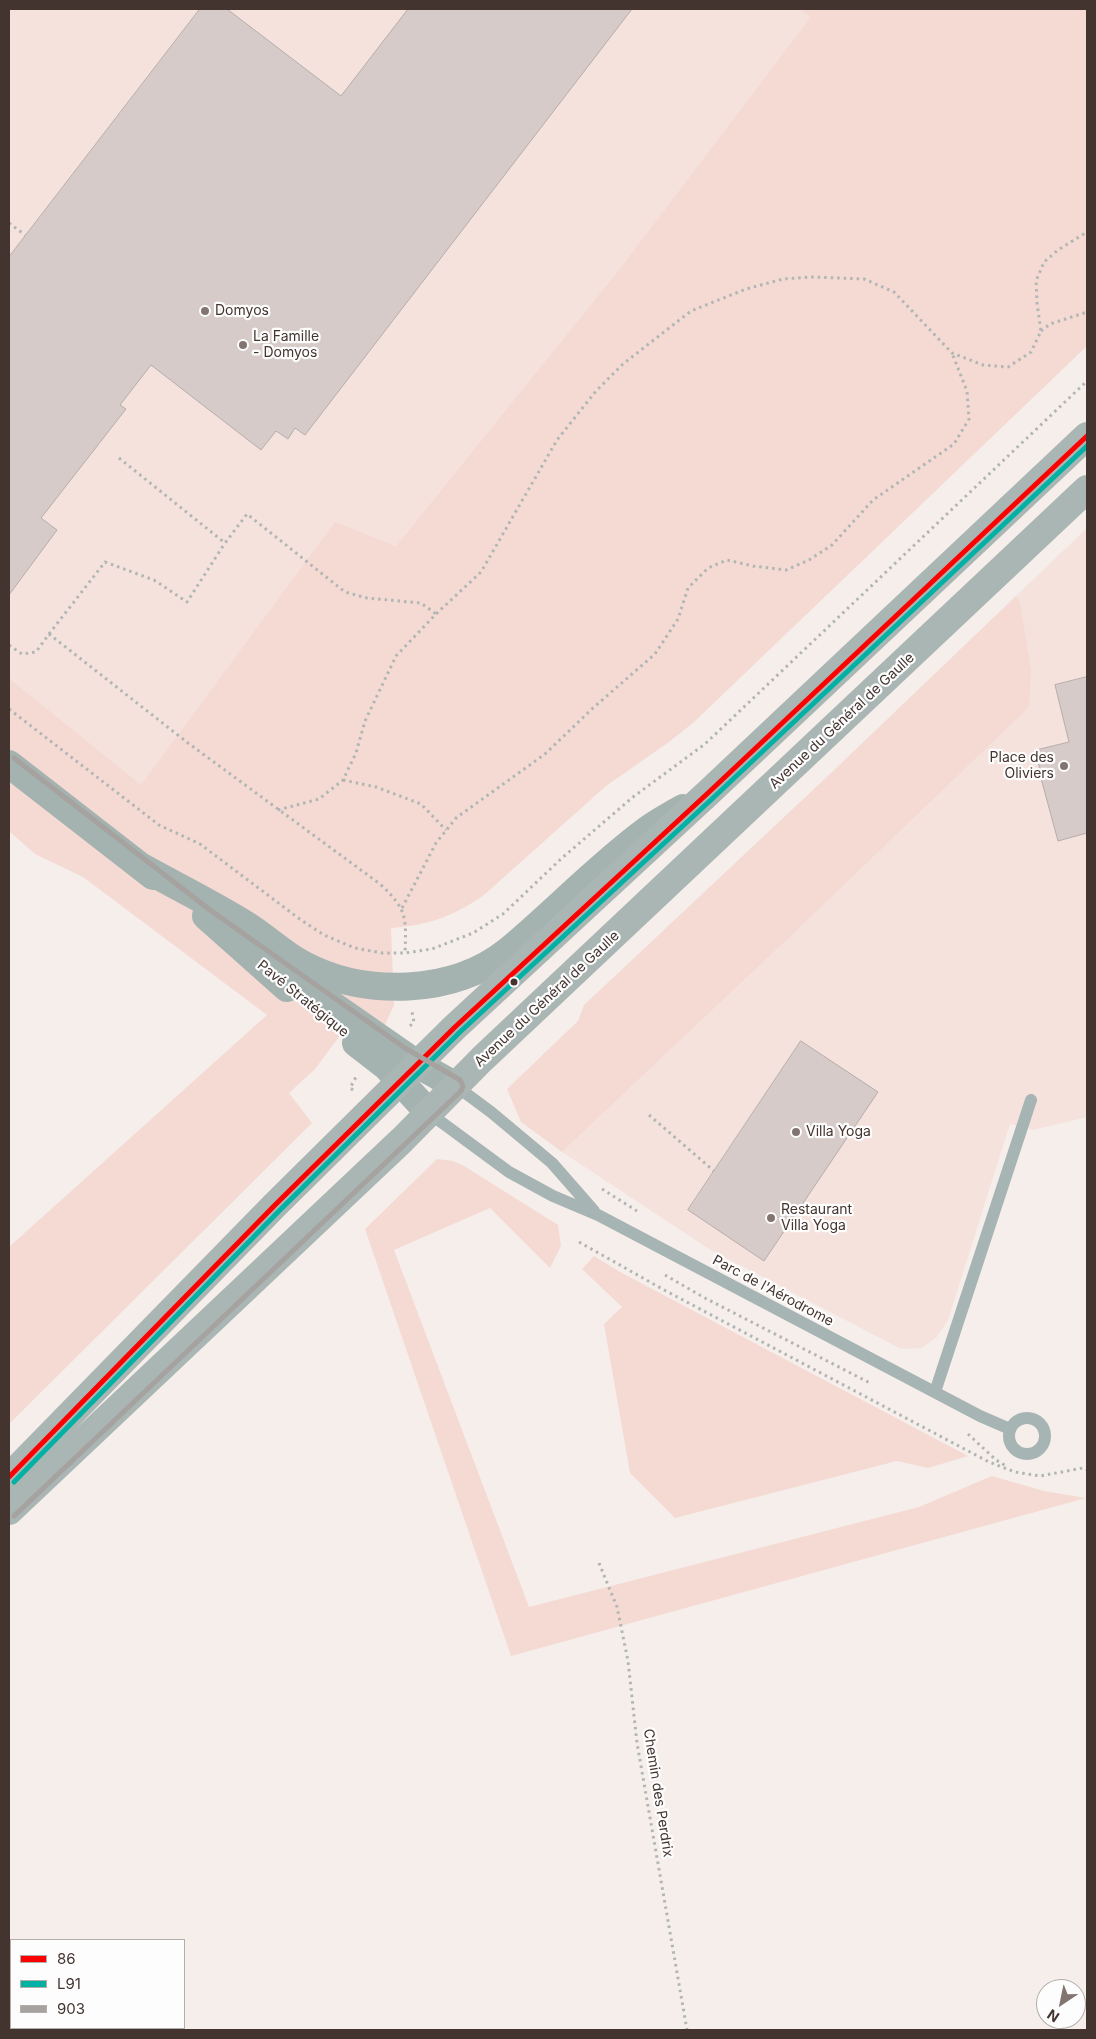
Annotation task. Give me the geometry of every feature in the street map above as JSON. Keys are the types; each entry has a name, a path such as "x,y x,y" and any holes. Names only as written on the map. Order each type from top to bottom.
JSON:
{"main road":[{"path":"9,1476 409,1072 1087,436"},
{"name":"Avenue du Général de Gaulle","path":"9,1511 428,1113 482,1059 1087,490"},
{"name":"Pavé Stratégique","path":"9,764 409,1072 456,1086"},
{"path":"140,866 242,923 288,955 316,971 355,983 395,986 425,984 463,976 494,962 643,833 708,793"},
{"path":"409,1072 428,1113"}],"lane":[{"name":"Parc de l'Aérodrome","path":"456,1086 491,1112 552,1163 598,1215"},
{"path":"935,1392 1032,1100"},
{"name":"Parc de l'Aérodrome","path":"428,1113 509,1172 553,1196 598,1215 980,1416 1010,1429"}],"path":[{"path":"9,222 25,235"},
{"path":"1041,331 1036,281 1044,262 1058,250 1087,232"},
{"path":"278,810 319,798 343,780 356,754 365,721 396,656 436,614 481,572 558,440 596,391 623,364 691,311 746,289 783,279 811,277 864,279 894,292 952,352 967,391 969,419 954,444 873,500 832,545 809,560 786,570 753,566 727,560 708,568 688,588 678,619 655,654 593,708 545,754 456,818 436,842 402,908"},
{"path":"952,352 983,365 1008,367 1031,352 1041,331 1050,324 1087,312"},
{"path":"9,709 159,825 200,844 301,920 324,935 344,944 382,953 405,953 432,949 472,933 498,917 562,858 633,797 705,744 1087,381"},
{"path":"119,458 225,543"},
{"path":"9,645 22,654 36,652 105,562 154,580 186,602 225,543 247,514 345,592 367,598 421,603 436,614"},
{"path":"49,634 278,810 380,884 394,897 402,908 406,926 405,953"},
{"path":"343,780 376,787 421,804 446,830"},
{"path":"649,1115 714,1171"},
{"path":"579,1242 666,1291 980,1457 1015,1472 1040,1476 1083,1468 1087,1470"},
{"path":"660,1272 711,1301 875,1386"},
{"path":"962,1431 971,1436 996,1460 1015,1472"},
{"name":"Chemin des Perdrix","path":"599,1563 617,1607 628,1661 638,1743 687,2030"}],"shaded area":[{"path":"9,9 801,9 812,17 621,267 396,546 335,523 141,786 9,678"},
{"path":"801,9 1087,9 1087,346 694,722 606,786 473,903 440,919 417,925 391,928 394,1005 385,1025 360,1009 315,1069 289,1093 312,1123 9,1424 9,1247 267,1015 83,877 35,854 9,831 9,678 141,785 335,522 396,546 621,267 811,17"},
{"path":"1087,528 1087,1117 1033,1130 1010,1124 948,1320 937,1337 922,1348 901,1349 709,1249 562,1152 777,949 1020,602 1016,596"},
{"path":"1016,596 1020,602 1031,671 1029,707 562,1152 521,1122 507,1089 578,1021 584,1005"},
{"path":"437,1159 453,1161 464,1166 558,1225 561,1246 550,1268 490,1208 394,1250 529,1607 919,1507 992,1476 1044,1491 1086,1498 511,1656 365,1229"},
{"path":"594,1256 620,1272 968,1456 928,1468 897,1461 675,1518 630,1473 604,1324 622,1307 582,1269"}],"building":[{"name":"Domyos","path":"200,9 227,9 341,96 408,9 632,9 305,435 295,428 288,439 276,431 261,450 151,365 120,405 126,409 41,518 57,530 9,595 9,257"},
{"name":"Place des Oliviers","path":"1087,677 1087,833 1058,841 1042,782 1036,750 1069,742 1055,685"},
{"name":"Villa Yoga","path":"801,1041 878,1092 764,1261 688,1210"}],"transit line":[{"name":"86","path":"9,1477 275,1205 455,1027 708,793 1087,436"},
{"name":"L91","path":"14,1482 280,1210 460,1032 713,798 1087,446"},
{"name":"903","path":"14,758 210,910 405,1048 460,1080 463,1086 461,1091 14,1516"}],"place":[{"name":"Domyos","path":"205,311"},
{"name":"La Famille - Domyos","path":"243,345"},
{"name":"Place des Oliviers","path":"1064,766"},
{"name":"Villa Yoga","path":"796,1132"},
{"name":"Restaurant Villa Yoga","path":"771,1218"}]}
